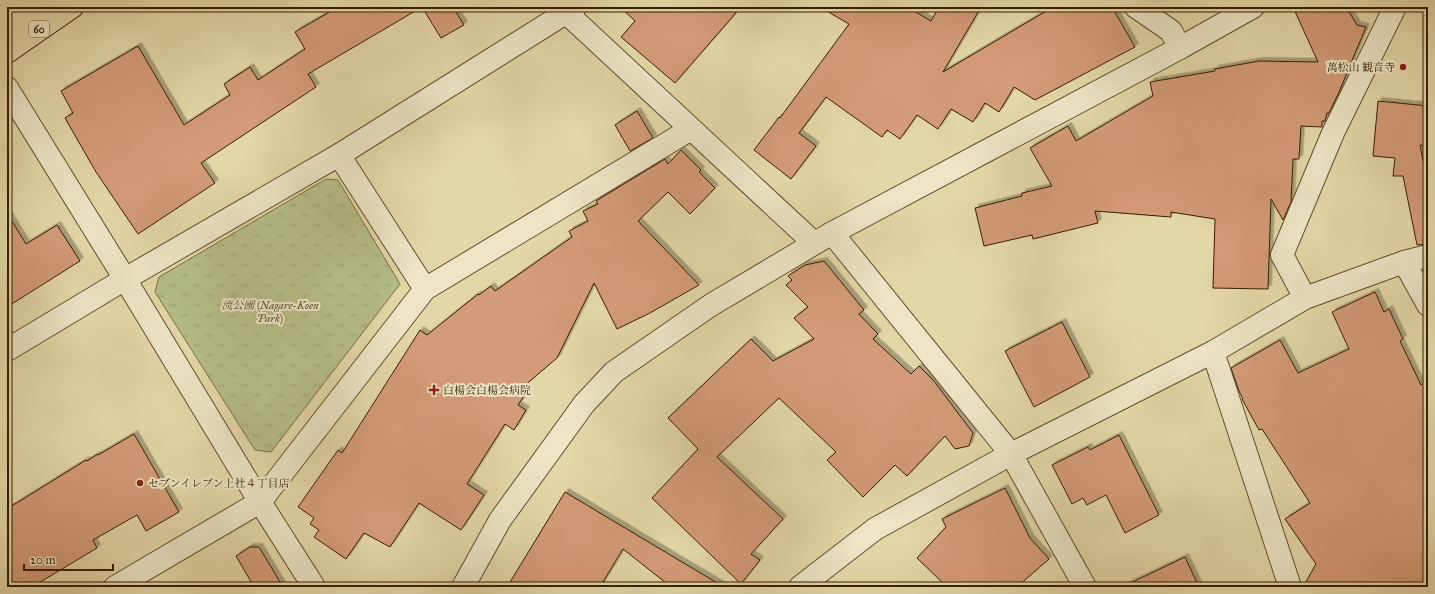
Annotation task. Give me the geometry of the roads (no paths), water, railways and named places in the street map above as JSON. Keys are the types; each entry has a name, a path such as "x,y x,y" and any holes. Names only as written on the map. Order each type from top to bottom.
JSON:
{"main road":[{"path":"7,30 36,7"},
{"name":"60","path":"7,52 72,7"}],"street":[{"path":"1136,7 1171,32 1180,48"},
{"path":"463,587 500,520 584,404 614,372 710,305 823,238 1180,48 1252,7"},
{"path":"1305,298 1282,256 1333,133 1395,7"},
{"path":"7,350 125,279 339,155 567,9 691,129 823,238 1011,454 1085,587"},
{"path":"7,88 260,502 314,587"},
{"path":"115,587 260,502 425,289 691,129"},
{"path":"339,155 425,289"},
{"path":"800,587 875,529 1011,454 1213,352 1305,298 1404,262 1428,256"},
{"path":"1404,262 1428,305"},
{"path":"1213,352 1290,587"}],"place":[{"name":"萬松山 観音寺","path":"1403,67"},
{"name":"白楊会白楊会病院","path":"434,390"},
{"name":"セブンイレブン上社４丁目店","path":"140,483"}],"park label":[{"name":"流公園 (Nagare-Koen Park)","path":"270,311"}]}
